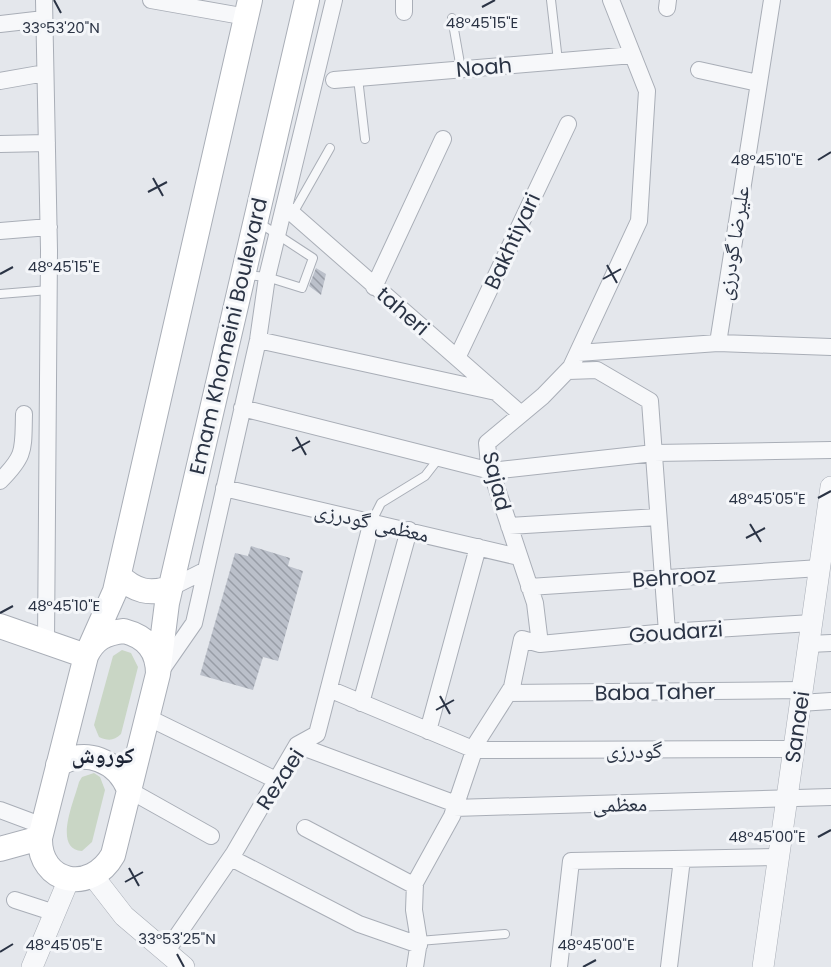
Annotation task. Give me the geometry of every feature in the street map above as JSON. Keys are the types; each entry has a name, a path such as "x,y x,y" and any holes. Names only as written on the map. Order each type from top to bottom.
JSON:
{"main road":[{"name":"Emam Khomeini Boulevard","path":"158,674 170,588 307,0"},
{"path":"89,651 112,632 136,634 153,651 158,662 158,674 113,855 107,865 93,876 69,879 52,870 44,860 40,849 42,832 89,651 115,591 248,8"},
{"path":"118,576 132,587 145,592 170,588"},
{"path":"0,626 46,642 89,651"},
{"path":"69,724 80,740 102,751 126,751 141,740"},
{"path":"58,765 77,756 98,759 119,772 129,790"},
{"path":"0,849 42,832"}],"street":[{"path":"44,0 49,227 46,642"},
{"path":"158,674 194,623 258,340 267,278 278,235 288,211 334,0"},
{"name":"Sajad","path":"540,644 535,603 491,471 487,443 568,371 639,221 647,91 611,0"},
{"name":"علیرضا گودرزی","path":"718,343 772,0"},
{"path":"161,1 248,8"},
{"path":"0,24 44,19"},
{"path":"301,26 326,35"},
{"name":"Noah","path":"334,80 633,55"},
{"path":"699,70 758,83"},
{"path":"0,81 45,73"},
{"name":"Bakhtiyari","path":"457,358 568,124"},
{"path":"374,287 443,139"},
{"path":"0,144 47,143"},
{"name":"taheri","path":"288,211 522,414"},
{"path":"0,231 49,227"},
{"path":"258,340 496,392"},
{"path":"578,353 718,343 831,346"},
{"path":"568,371 597,370 650,400 667,632"},
{"path":"242,408 491,471 654,453 831,450"},
{"path":"0,481 19,461 23,448 24,414"},
{"name":"Sanaei","path":"763,967 810,634 822,580 831,487"},
{"name":"معظمی گودرزی","path":"224,488 519,557"},
{"path":"509,526 658,517"},
{"name":"Rezaei","path":"166,952 231,858 297,745 317,734 372,521"},
{"path":"361,703 409,530"},
{"path":"428,731 478,547"},
{"path":"170,588 206,570"},
{"name":"Behrooz","path":"529,586 663,577 822,580"},
{"name":"Goudarzi","path":"540,644 667,632 810,634 831,643"},
{"path":"415,967 419,943 414,910 415,886 455,806 475,750 508,693 522,639 540,644"},
{"path":"328,689 475,750"},
{"name":"Baba Taher","path":"508,693 801,697 831,701"},
{"path":"147,717 276,780"},
{"path":"297,745 455,806"},
{"name":"گودرزی","path":"475,750 794,749"},
{"path":"129,790 211,836"},
{"name":"معظمی","path":"455,806 787,800 831,797"},
{"path":"0,810 42,832"},
{"path":"305,828 415,886"},
{"path":"559,967 571,861 778,857"},
{"path":"231,858 359,924 419,943"},
{"path":"669,967 682,859"},
{"path":"93,876 123,916 184,967"},
{"path":"32,967 69,879"},
{"path":"15,900 55,913"}],"lane":[{"path":"551,0 558,61"},
{"path":"452,18 461,69"},
{"path":"358,78 365,139"},
{"path":"288,211 330,148"},
{"path":"242,275 267,278 302,288 313,258 255,220"},
{"path":"0,294 49,290"},
{"path":"372,521 381,503 425,476 440,458"},
{"path":"419,943 505,934"}],"green space":[{"path":"122,650 131,653 138,667 121,734 111,740 99,737 94,725 113,656"},
{"path":"94,773 100,777 105,790 92,842 82,851 73,848 68,842 68,822 79,782 82,777"}],"building":[{"path":"316,268 326,274 321,295 309,286"},
{"path":"251,546 290,558 288,566 303,571 278,661 263,657 253,690 200,675 235,553 248,556"}],"district":[{"name":"کوروش","path":"103,755"}]}
